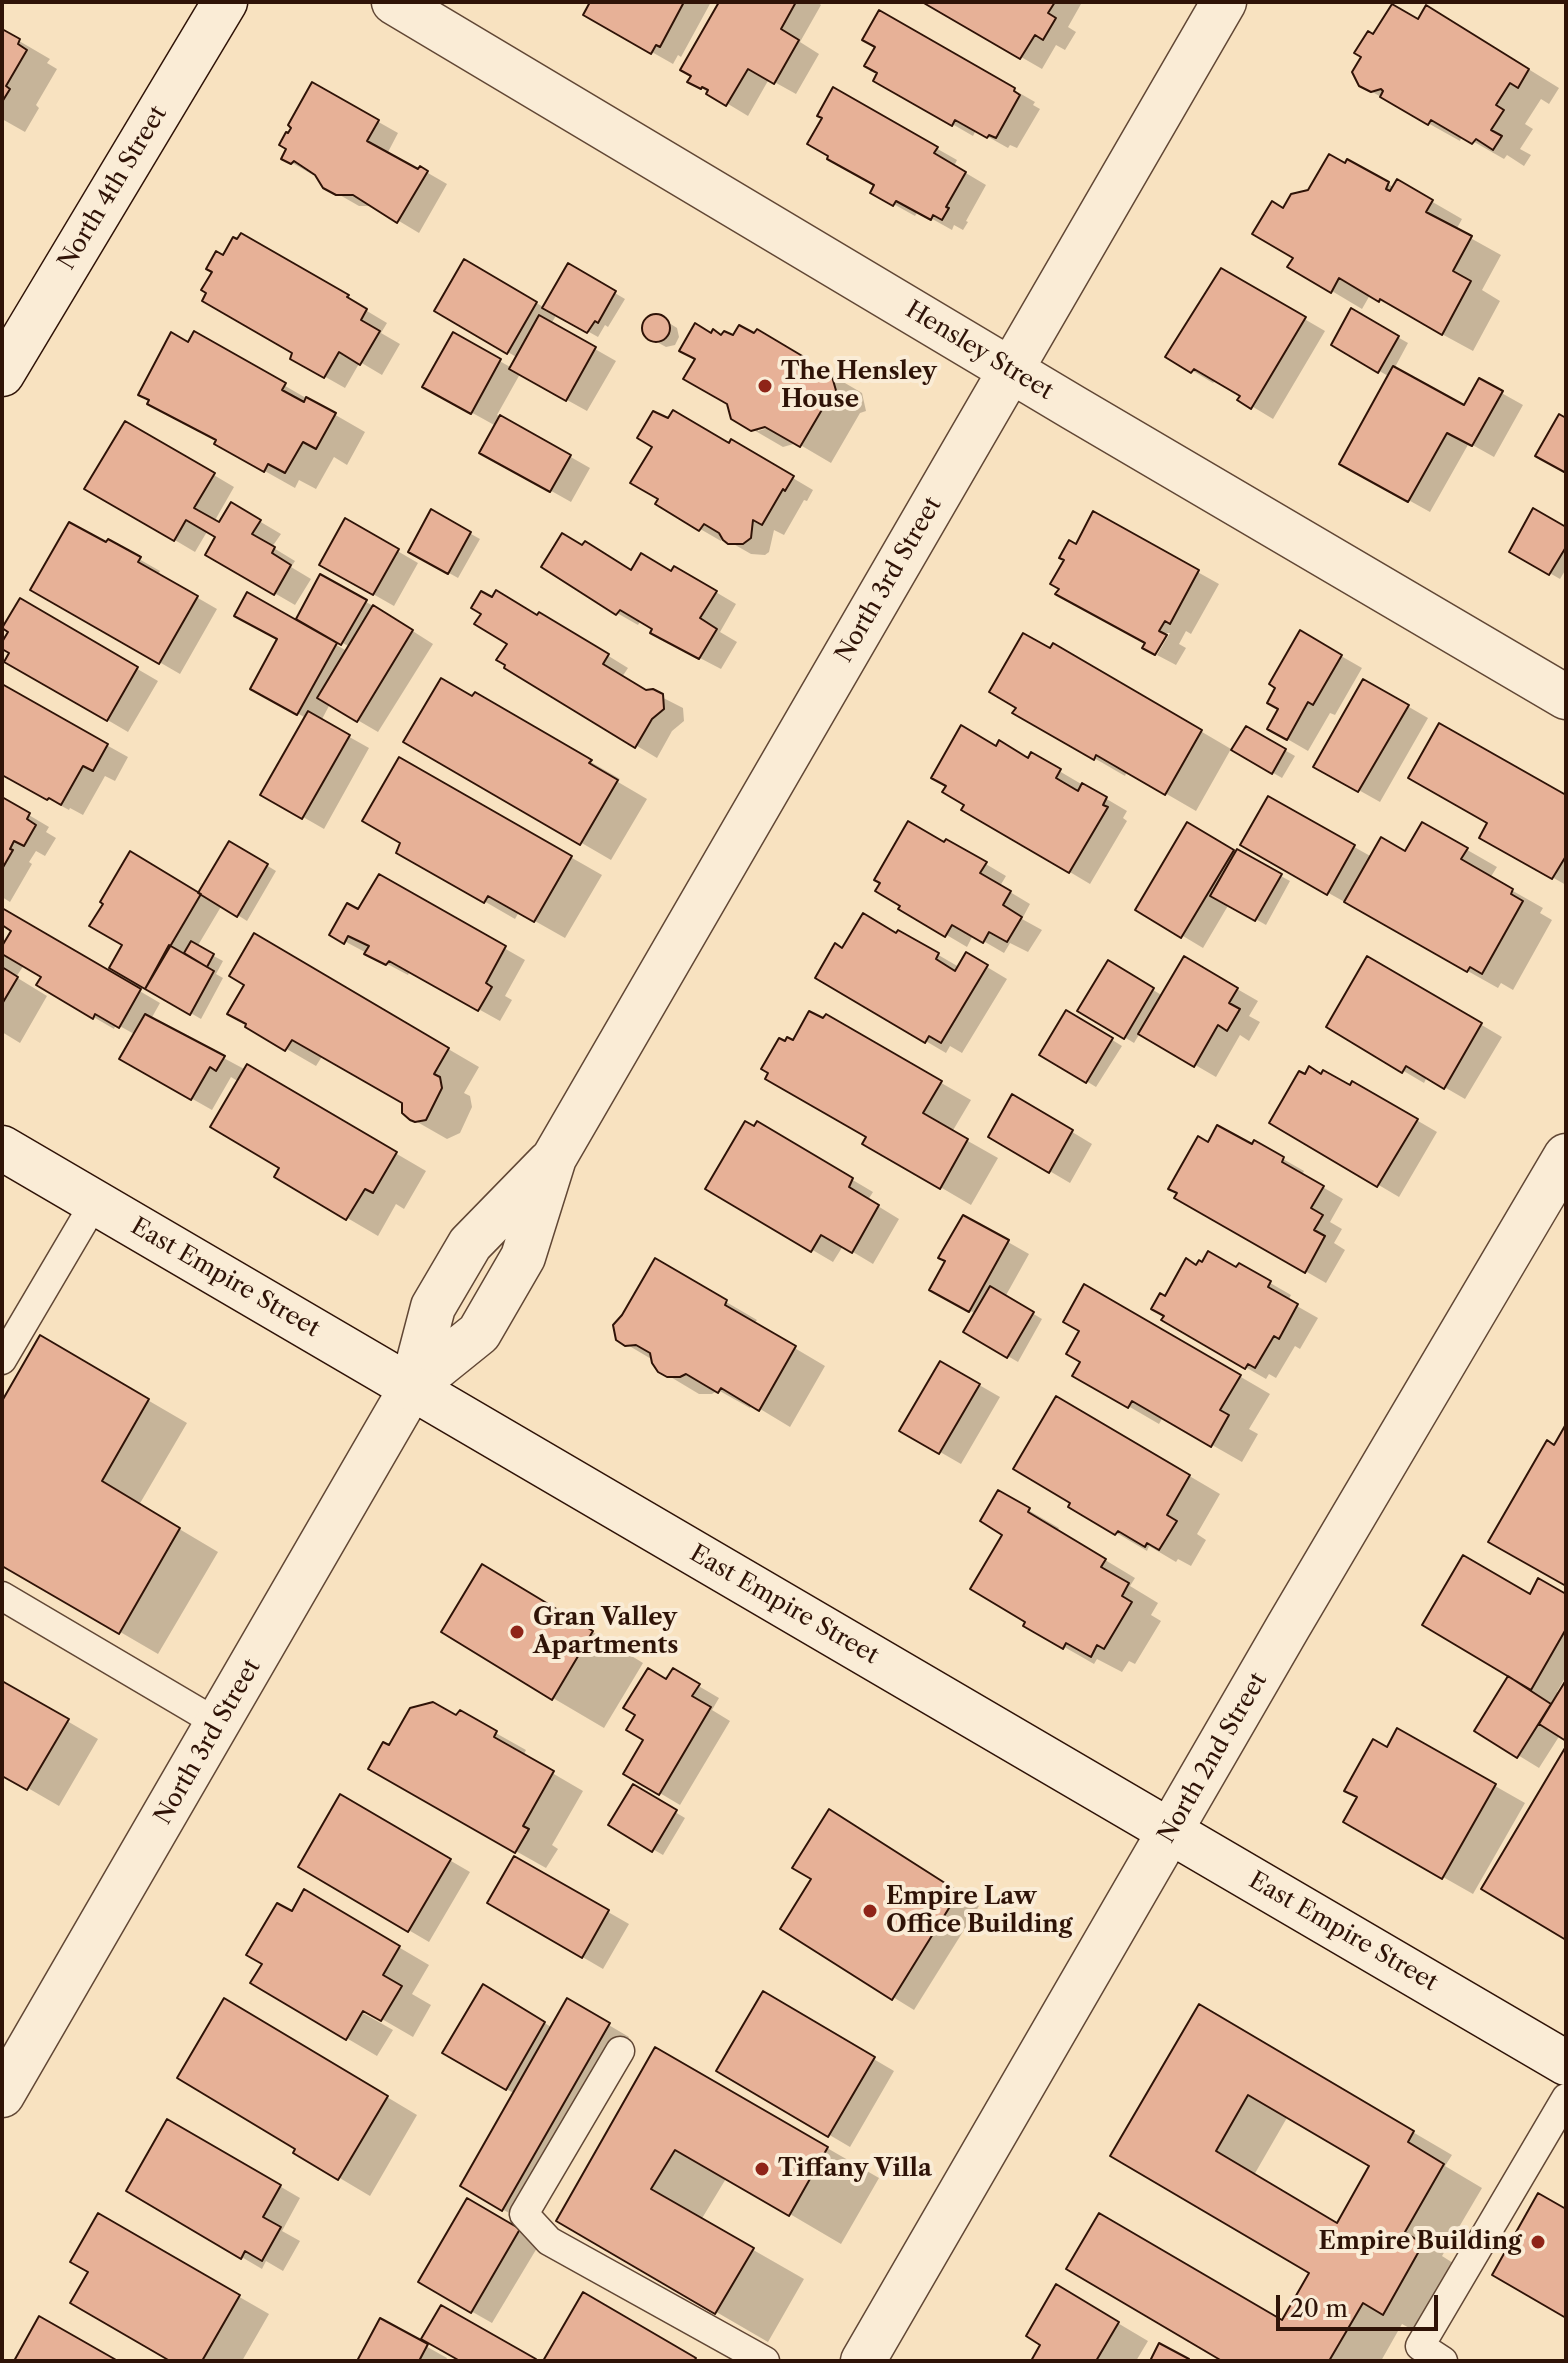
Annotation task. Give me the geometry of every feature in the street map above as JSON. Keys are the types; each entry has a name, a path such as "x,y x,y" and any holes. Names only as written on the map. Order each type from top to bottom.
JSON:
{"street":[{"name":"North 4th Street","path":"2,374 225,2"},
{"name":"Hensley Street","path":"394,2 1566,697"},
{"name":"North 3rd Street","path":"2,2095 412,1387 433,1307 470,1244 554,1158 1224,2"},
{"name":"East Empire Street","path":"2,1148 1566,2063"},
{"name":"North 2nd Street","path":"863,2361 1566,1156"}],"lane":[{"path":"2,1360 95,1202"},
{"path":"2,1596 219,1724"},
{"path":"620,2051 524,2214 549,2241 765,2361"},
{"path":"1443,2361 1420,2346 1566,2098"}],"building":[{"path":"590,2 684,2 660,47 656,45 651,54 583,15"},
{"path":"719,2 796,2 781,29 799,40 774,84 748,69 726,106 706,94 708,90 687,82 691,76 680,70"},
{"path":"922,2 1055,2 1048,13 1056,18 1043,40 1035,35 1020,59"},
{"path":"1392,4 1418,19 1426,5 1529,69 1518,88 1510,83 1496,105 1504,110 1491,130 1502,136 1493,150 1476,139 1472,144 1431,120 1428,125 1380,97 1381,89 1371,92 1359,86 1352,72 1361,57 1354,53 1368,31 1373,34"},
{"path":"879,10 1015,88 1014,91 1020,95 996,138 989,135 987,138 955,120 952,126 873,81 877,73 864,66 875,47 862,40"},
{"path":"2,29 20,39 18,44 27,50 6,86 10,89 2,102"},
{"path":"312,82 379,120 367,141 418,169 420,166 428,171 397,223 353,195 336,195 323,188 315,175 294,161 291,164 281,159 286,149 279,145 291,128 288,125"},
{"path":"833,87 938,147 934,153 966,172 942,220 933,215 931,220 896,201 893,206 870,193 874,185 807,144 822,118 817,116"},
{"path":"1329,154 1345,163 1347,159 1389,182 1386,189 1390,191 1397,179 1433,200 1426,212 1472,236 1453,271 1471,281 1442,335 1339,278 1331,293 1287,267 1293,258 1252,234 1272,201 1283,208 1291,194 1308,190"},
{"path":"241,233 349,295 347,297 367,309 361,320 380,331 360,365 339,352 324,378 290,359 292,353 202,301 206,293 201,290 212,272 206,269 216,251 223,255 233,237 237,239"},
{"path":"464,259 537,302 507,354 434,311"},
{"path":"568,263 616,291 598,323 595,321 587,333 542,308"},
{"path":"1221,268 1306,317 1251,409 1237,400 1240,396 1194,369 1191,373 1165,357"},
{"path":"1351,308 1399,336 1378,373 1331,345"},
{"path":"656,314 666,318 670,328 666,338 656,342 646,338 642,328 646,318"},
{"path":"539,315 596,347 566,401 509,369"},
{"name":"The Hensley House","path":"695,323 721,335 724,331 733,335 739,325 754,333 757,329 804,357 801,363 822,376 831,373 837,394 830,396 800,447 765,427 751,431 731,419 727,404 683,379 695,359 679,351"},
{"path":"194,331 286,383 282,390 304,402 306,397 336,413 316,449 303,442 285,473 268,464 264,472 214,444 216,440 147,404 149,400 138,395 171,332 188,342"},
{"path":"453,332 501,359 471,414 422,387"},
{"path":"1393,366 1464,405 1479,378 1503,391 1472,446 1447,433 1408,502 1339,464"},
{"path":"673,410 794,476 762,525 753,520 751,538 743,544 728,544 719,533 704,524 699,531 655,504 658,499 630,483 652,447 637,438 653,411 668,418"},
{"path":"1559,414 1566,418 1566,473 1535,456"},
{"path":"500,415 571,455 550,492 479,453"},
{"path":"125,421 215,473 194,508 219,522 231,502 261,520 252,534 275,547 272,553 291,565 274,595 205,555 215,537 186,520 174,541 84,489"},
{"path":"1533,508 1566,527 1566,547 1549,575 1509,552"},
{"path":"431,509 471,532 448,574 408,552"},
{"path":"1093,511 1199,570 1170,624 1165,621 1159,631 1167,635 1155,655 1142,648 1145,643 1055,594 1059,589 1050,584 1064,560 1059,558 1069,540 1076,544"},
{"path":"345,518 399,549 373,595 319,565"},
{"path":"69,522 141,557 138,562 198,596 159,664 30,590"},
{"path":"562,533 582,545 585,541 631,570 641,553 671,571 674,566 717,591 700,618 717,629 699,659 650,633 652,629 620,610 616,615 541,567"},
{"path":"320,574 367,600 341,645 296,619"},
{"path":"496,590 609,654 603,664 646,690 653,689 663,694 664,709 652,719 635,748 504,668 505,665 496,660 507,644 474,624 481,614 471,608 481,591 492,597"},
{"path":"247,592 337,643 297,715 250,689 277,639 234,616"},
{"path":"20,598 138,667 107,721 4,662 9,653 2,649 2,642 8,632 2,628"},
{"path":"373,605 413,630 357,722 317,698"},
{"path":"1300,630 1342,655 1313,705 1308,702 1287,740 1267,729 1278,709 1267,703 1275,688 1269,684"},
{"path":"1023,633 1050,648 1053,643 1202,730 1165,795 1096,755 1094,760 1012,713 1016,708 989,692"},
{"path":"441,678 472,696 475,692 592,760 589,763 618,780 580,845 403,742"},
{"path":"1363,679 1409,705 1358,792 1313,767"},
{"path":"2,684 108,744 93,771 83,766 61,805 2,775"},
{"path":"308,711 350,735 302,819 260,795"},
{"path":"1439,723 1566,795 1566,856 1552,879 1479,838 1487,823 1408,778"},
{"path":"961,725 996,746 999,740 1028,758 1031,752 1061,769 1056,778 1078,791 1082,783 1107,797 1103,805 1108,807 1069,873 961,810 964,805 942,792 946,786 931,778"},
{"path":"1246,726 1286,749 1272,774 1231,750"},
{"path":"399,757 572,856 534,922 488,896 484,903 396,853 400,843 362,821"},
{"path":"1268,796 1355,845 1327,895 1240,845"},
{"path":"2,797 30,813 27,819 36,825 24,846 14,841 10,849 13,850 2,869"},
{"path":"908,821 987,862 980,873 1011,891 1003,905 1022,917 1007,942 989,932 983,943 952,925 945,937 898,909 900,906 875,891 880,883 874,880"},
{"path":"1187,822 1234,850 1181,938 1135,910"},
{"path":"1422,822 1468,848 1461,859 1513,889 1511,894 1523,901 1482,974 1470,967 1467,972 1344,902 1381,837 1405,851"},
{"path":"229,841 268,864 237,917 198,893"},
{"path":"1237,849 1282,874 1255,921 1210,896"},
{"path":"130,851 201,894 145,989 109,968 122,945 89,926"},
{"path":"379,874 506,946 486,983 492,987 478,1011 389,961 386,965 364,954 369,946 348,936 344,944 329,935 347,903 358,909"},
{"path":"2,908 141,989 119,1028 95,1014 93,1019 36,985 41,977 2,954 2,946 11,931 2,925"},
{"path":"863,913 939,953 936,959 955,971 966,952 988,965 941,1043 929,1036 925,1043 815,978 835,943 842,948"},
{"path":"254,933 449,1048 434,1074 440,1077 442,1088 426,1120 410,1120 402,1113 402,1103 292,1040 285,1051 227,1014 244,985 229,976"},
{"path":"191,941 214,954 207,967 184,953"},
{"path":"169,945 214,971 190,1015 145,989"},
{"path":"1184,956 1238,988 1229,1003 1240,1009 1227,1031 1218,1025 1194,1067 1138,1034"},
{"path":"1367,956 1482,1023 1444,1089 1406,1066 1402,1073 1326,1027"},
{"path":"1108,960 1154,988 1124,1039 1077,1011"},
{"path":"2,967 18,977 2,1004"},
{"path":"1066,1010 1113,1038 1086,1083 1039,1055"},
{"path":"809,1011 823,1018 826,1014 942,1081 923,1113 968,1139 940,1189 862,1144 866,1137 765,1079 768,1073 761,1069 779,1038 793,1040"},
{"path":"145,1014 225,1056 216,1071 210,1067 191,1100 119,1059"},
{"path":"247,1064 397,1152 373,1193 365,1189 346,1220 274,1177 279,1168 210,1127"},
{"path":"1309,1066 1350,1085 1352,1081 1418,1119 1377,1187 1269,1123 1299,1071 1305,1074"},
{"path":"1012,1094 1073,1130 1049,1173 988,1137"},
{"path":"745,1121 754,1126 757,1121 853,1178 849,1187 879,1205 852,1253 821,1235 811,1252 705,1189"},
{"path":"1217,1125 1252,1144 1254,1140 1284,1157 1282,1162 1324,1186 1311,1208 1323,1215 1314,1230 1325,1236 1305,1273 1174,1198 1177,1193 1168,1189 1198,1136 1208,1142"},
{"path":"963,1215 1009,1240 969,1312 929,1290 945,1261 938,1258"},
{"path":"1208,1251 1236,1267 1239,1263 1271,1281 1268,1287 1298,1304 1279,1339 1274,1336 1255,1368 1248,1364 1245,1369 1161,1320 1164,1316 1151,1309 1160,1293 1165,1296 1186,1258 1196,1265 1199,1260 1202,1262"},
{"path":"655,1258 727,1300 725,1305 796,1346 759,1411 721,1388 718,1393 686,1374 667,1377 658,1372 650,1353 636,1345 625,1346 616,1340 613,1325"},
{"path":"1084,1284 1241,1375 1220,1410 1229,1415 1211,1447 1132,1401 1128,1408 1072,1376 1080,1362 1066,1354 1079,1331 1063,1322"},
{"path":"990,1286 1034,1312 1007,1358 963,1332"},
{"path":"40,1335 149,1399 102,1481 180,1528 119,1634 2,1566 2,1401"},
{"path":"940,1361 980,1384 939,1454 899,1431"},
{"path":"1056,1396 1190,1475 1167,1515 1177,1521 1159,1550 1147,1543 1145,1547 1118,1531 1115,1535 1068,1507 1070,1503 1013,1469"},
{"path":"1566,1424 1566,1586 1488,1542 1547,1440 1554,1445"},
{"path":"998,1490 1106,1559 1101,1567 1129,1583 1122,1596 1132,1602 1104,1649 1097,1645 1091,1657 1066,1643 1063,1649 970,1589 1002,1535 980,1521"},
{"path":"1463,1555 1530,1594 1538,1578 1566,1594 1566,1629 1531,1690 1422,1625"},
{"name":"Gran Valley Apartments","path":"482,1564 593,1631 552,1700 441,1632"},
{"path":"648,1668 666,1679 673,1668 700,1684 692,1696 711,1707 659,1795 623,1774 643,1740 626,1730 635,1715 623,1708"},
{"path":"1508,1676 1551,1704 1517,1758 1474,1731"},
{"path":"1566,1680 1566,1741 1539,1724"},
{"path":"2,1681 69,1719 27,1790 2,1776"},
{"path":"433,1702 456,1715 460,1710 497,1731 494,1737 554,1771 523,1826 529,1829 515,1853 368,1769 383,1742 389,1745 410,1708"},
{"path":"1397,1728 1496,1784 1442,1879 1343,1822 1357,1797 1344,1791 1373,1739 1387,1747"},
{"path":"1566,1748 1566,1940 1481,1889"},
{"path":"633,1784 677,1810 652,1852 608,1825"},
{"path":"340,1794 451,1859 408,1932 298,1867"},
{"name":"Empire Law Office Building","path":"829,1809 959,1892 892,2000 780,1929 811,1879 792,1868"},
{"path":"514,1856 609,1910 582,1958 487,1903"},
{"path":"304,1889 400,1946 383,1975 402,1986 381,2021 363,2011 346,2040 250,1983 262,1964 246,1955 277,1903 292,1911"},
{"path":"483,1984 545,2022 506,2090 442,2053"},
{"path":"763,1991 875,2057 828,2137 716,2071"},
{"path":"224,1998 388,2096 338,2180 293,2153 295,2149 177,2078"},
{"path":"567,1998 610,2023 502,2211 460,2186"},
{"path":"1199,2004 1414,2131 1408,2142 1444,2164 1405,2232 1423,2244 1383,2315 1363,2303 1329,2361 1222,2361 1066,2269 1099,2213 1282,2320 1309,2273 1110,2156","holes":["1248,2095 1369,2166 1337,2223 1216,2151"]},
{"name":"Tiffany Villa","path":"655,2047 828,2147 789,2216 675,2150 651,2189 754,2248 715,2314 556,2221"},
{"path":"167,2119 281,2185 263,2217 281,2227 262,2261 245,2251 241,2259 126,2191"},
{"name":"Empire Building","path":"1538,2193 1566,2209 1566,2318 1492,2275"},
{"path":"467,2198 520,2229 471,2313 418,2282"},
{"path":"98,2213 240,2295 202,2361 170,2361 70,2303 88,2272 70,2262"},
{"path":"1056,2284 1119,2322 1096,2361 1031,2361 1040,2345 1026,2336"},
{"path":"583,2292 696,2358 694,2361 543,2361"},
{"path":"441,2305 535,2361 460,2361 421,2339"},
{"path":"39,2316 118,2361 14,2361"},
{"path":"380,2318 428,2344 419,2361 357,2361"},
{"path":"1159,2343 1189,2359 1188,2361 1150,2361"}],"place":[{"name":"The Hensley House","path":"765,386"},
{"name":"Gran Valley Apartments","path":"517,1632"},
{"name":"Empire Law Office Building","path":"870,1911"},
{"name":"Tiffany Villa","path":"762,2169"},
{"name":"Empire Building","path":"1538,2242"}]}
